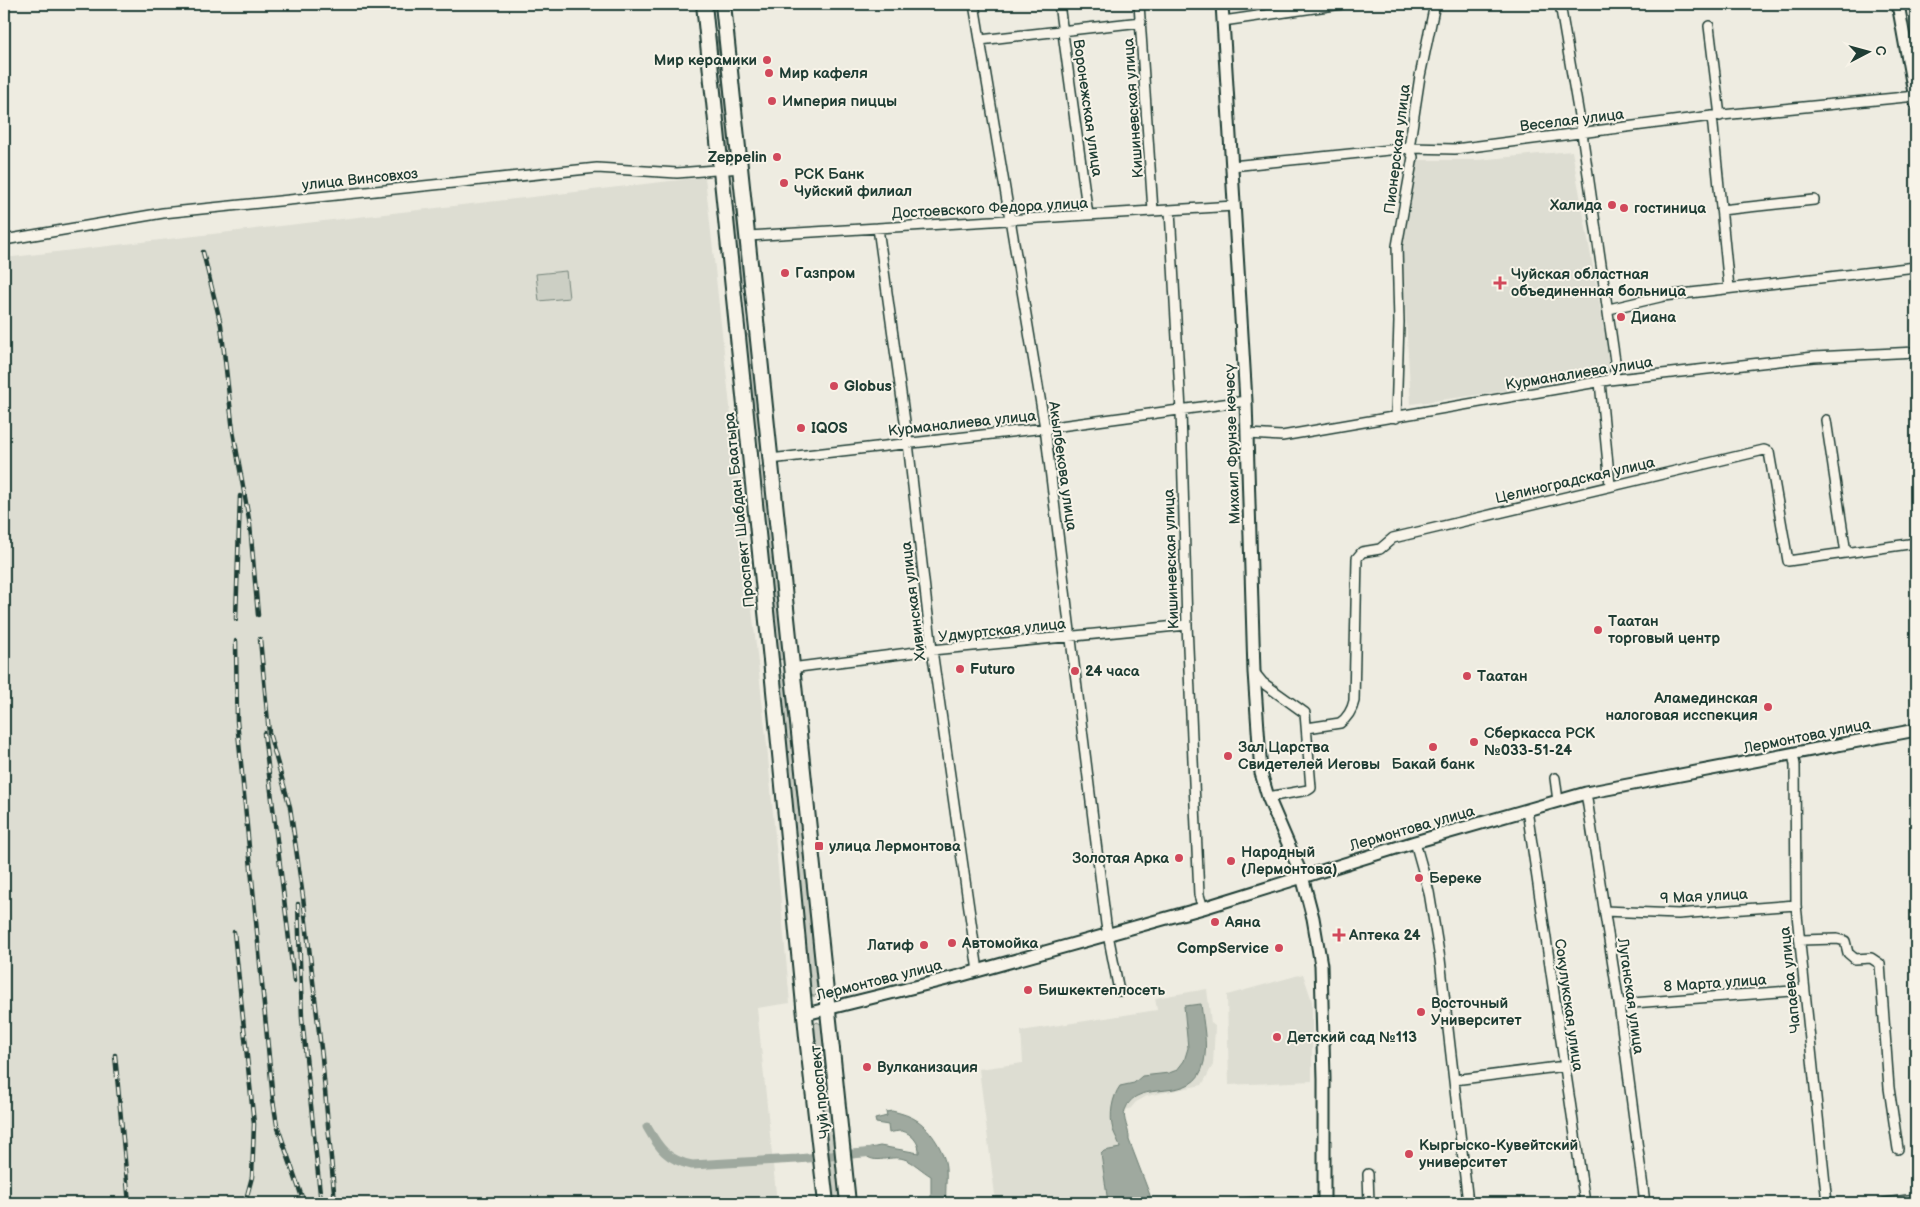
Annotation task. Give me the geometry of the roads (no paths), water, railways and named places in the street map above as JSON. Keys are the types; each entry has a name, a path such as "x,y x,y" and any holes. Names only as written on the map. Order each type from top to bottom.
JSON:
{"main road":[{"name":"Михаил Фрунзе көчөсү","path":"1222,4 1248,434 1254,672 1261,772 1268,797 1302,876 1313,918 1321,965 1324,1079 1324,1203"},
{"path":"1898,4 1916,98"},
{"path":"705,10 724,9 827,1008"},
{"name":"Проспект Шабдан Баатыра","path":"705,10 806,1014"},
{"path":"734,297 754,295"},
{"path":"738,330 757,328"},
{"path":"750,462 770,459"},
{"path":"772,670 791,668"},
{"name":"Лермонтова улица","path":"806,1014 978,970 1203,908 1415,842 1586,793 1916,730"},
{"name":"Чуй проспект","path":"827,1008 848,1203"},
{"name":"Чуй проспект","path":"806,1014 826,1203"}],"street":[{"name":"Акылбекова улица","path":"974,4 1012,220 1045,428 1108,934 1119,991"},
{"name":"Воронежская улица","path":"1059,4 1088,216"},
{"name":"Кишиневская улица","path":"1140,4 1153,211"},
{"path":"1223,21 1342,4"},
{"name":"Пионерская улица","path":"1396,418 1399,322 1397,246 1413,157 1409,148 1420,76 1435,4"},
{"path":"1560,4 1582,133 1609,309 1616,368 1614,374 1605,381 1610,486"},
{"path":"980,40 1141,22"},
{"path":"1709,26 1721,210 1729,288"},
{"name":"Веселая улица","path":"1232,166 1409,148 1455,149 1716,116 1916,98"},
{"name":"улица Винсовхоз","path":"4,240 163,212 597,168 677,173 741,168"},
{"path":"1721,210 1814,200"},
{"name":"Достоевского Федора улица","path":"748,236 1234,206"},
{"name":"Кишиневская улица","path":"1170,210 1181,410 1187,625 1200,894 1203,908"},
{"name":"Хивинская улица","path":"878,228 908,443 932,650 978,970"},
{"path":"1609,309 1664,296 1916,267"},
{"name":"Курманалиева улица","path":"1248,434 1282,436 1605,381 1814,357 1916,352"},
{"name":"Курманалиева улица","path":"770,459 1045,428 1246,401"},
{"path":"1826,420 1846,553"},
{"name":"Целиноградская улица","path":"1307,728 1340,723 1352,708 1354,701 1357,558 1359,554 1380,549 1393,538 1767,450 1769,452 1788,561 1916,543"},
{"name":"Удмуртская улица","path":"791,668 932,650 1187,625"},
{"path":"1254,672 1263,683 1305,713 1307,728 1311,788 1268,797"},
{"name":"Чапаева улица","path":"1793,754 1795,766 1796,905 1827,1203"},
{"path":"1555,778 1558,801"},
{"name":"Луганская улица","path":"1586,793 1609,911 1623,1004 1645,1203"},
{"name":"Сокулукская улица","path":"1527,810 1585,1203"},
{"path":"1415,842 1429,892 1438,950 1468,1203"},
{"name":"9 Мая улица","path":"1609,911 1678,914 1796,905"},
{"path":"1800,940 1837,939 1846,941 1848,953 1855,959 1871,958 1880,964 1889,1088 1898,1149"},
{"name":"8 Марта улица","path":"1623,1004 1804,990"},
{"path":"1454,1080 1564,1066"},
{"path":"1368,1174 1369,1203"},
{"path":"1885,1203 1916,1199"},
{"path":"1247,1203 1316,1203"}],"waterway":[{"path":"647,1127 665,1152 676,1160 692,1165 874,1152"}],"railway":[{"path":"203,252 221,325 233,431 250,525 258,615"},
{"path":"236,619 240,496"},
{"path":"260,639 269,733 290,807 303,897 322,1057 335,1203"},
{"path":"236,641 237,721 273,1100 277,1125 304,1203"},
{"path":"264,733 294,981"},
{"path":"298,904 302,1018 321,1203"},
{"path":"234,932 254,1124 252,1177 245,1203"},
{"path":"115,1055 129,1203"}],"place":[{"name":"Мир керамики","path":"767,60"},
{"name":"Мир кафеля","path":"769,73"},
{"name":"Империя пиццы","path":"772,101"},
{"name":"Zeppelin","path":"777,157"},
{"name":"РСК Банк Чуйский филиал","path":"784,183"},
{"name":"Халида","path":"1612,205"},
{"name":"гостиница","path":"1624,208"},
{"name":"Газпром","path":"785,273"},
{"name":"Чуйская областная объединенная больница","path":"1500,283"},
{"name":"Диана","path":"1621,317"},
{"name":"Globus","path":"834,386"},
{"name":"IQOS","path":"801,428"},
{"name":"Таатан торговый центр","path":"1598,630"},
{"name":"Futuro","path":"960,669"},
{"name":"24 часа","path":"1075,671"},
{"name":"Таатан","path":"1467,676"},
{"name":"Аламединская налоговая исспекция","path":"1768,707"},
{"name":"Сберкасса РСК №033-51-24","path":"1474,742"},
{"name":"Бакай банк","path":"1433,747"},
{"name":"Зал Царства Свидетелей Иеговы","path":"1228,756"},
{"name":"улица Лермонтова","path":"819,846"},
{"name":"Золотая Арка","path":"1179,858"},
{"name":"Народный (Лермонтова)","path":"1231,861"},
{"name":"Береке","path":"1419,878"},
{"name":"Аяна","path":"1215,922"},
{"name":"Аптека 24","path":"1339,935"},
{"name":"Автомойка","path":"952,943"},
{"name":"Латиф","path":"924,945"},
{"name":"CompService","path":"1279,948"},
{"name":"Бишкектеплосеть","path":"1028,990"},
{"name":"Восточный Университет","path":"1421,1012"},
{"name":"Детский сад №113","path":"1277,1037"},
{"name":"Вулканизация","path":"867,1067"},
{"name":"Кыргыско-Кувейтский университет","path":"1409,1154"}]}
